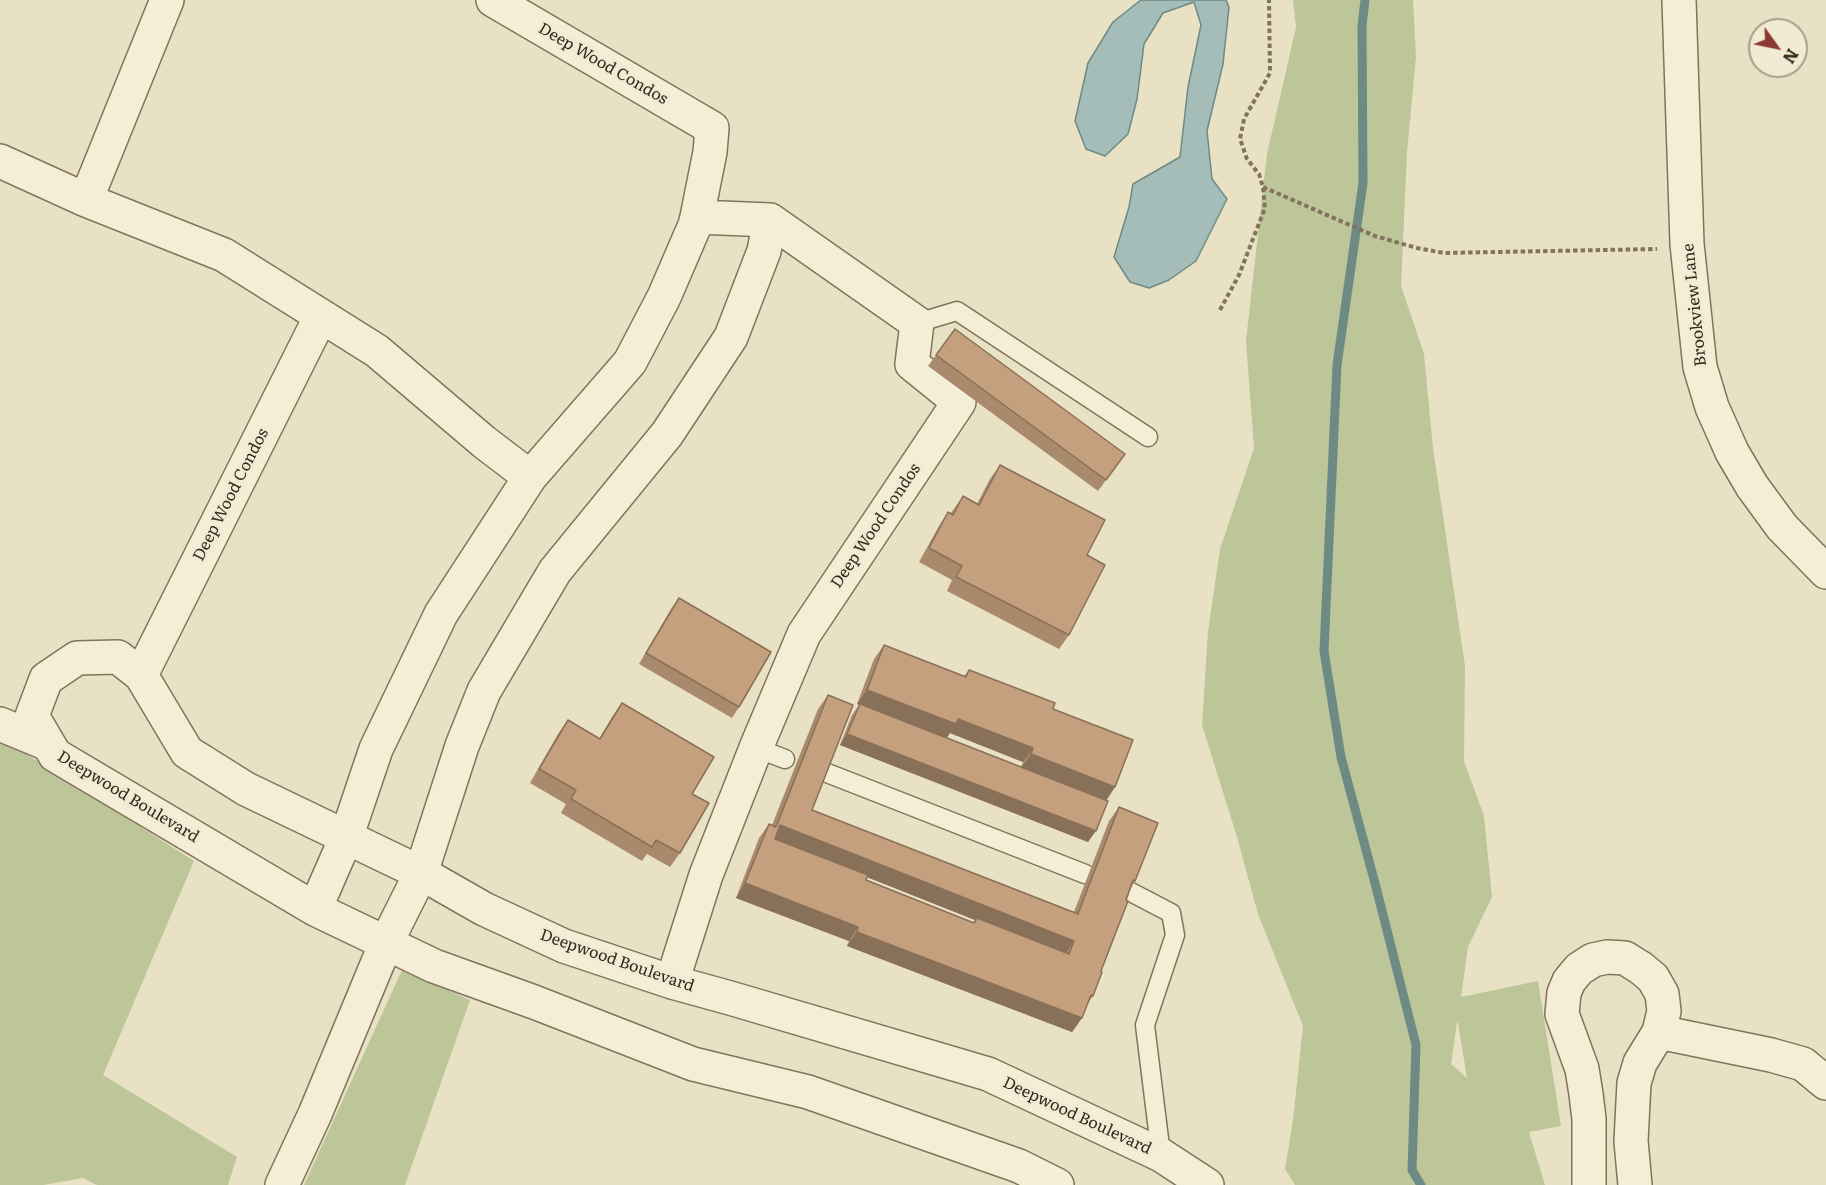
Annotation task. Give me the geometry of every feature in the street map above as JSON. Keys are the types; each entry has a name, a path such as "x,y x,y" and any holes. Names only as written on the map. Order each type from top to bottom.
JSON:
{"street":[{"path":"86,200 167,0"},
{"name":"Deep Wood Condos","path":"493,0 712,128 710,152 697,217"},
{"name":"Brookview Lane","path":"1679,0 1688,249 1700,367 1712,407 1732,452 1752,486 1782,527 1826,572"},
{"path":"0,161 86,200 224,255 377,351 484,442 530,477"},
{"path":"315,909 346,838 375,749 441,614 530,477 630,362 664,297 697,217 770,220 917,323"},
{"path":"282,1185 315,1114 386,943 421,873 462,746 484,691 555,571 667,434 731,337 764,251 770,220"},
{"name":"Deep Wood Condos","path":"141,675 321,316"},
{"name":"Deep Wood Condos","path":"672,982 706,875 770,753 804,634 960,402 912,364 917,323"},
{"name":"Deepwood Boulevard","path":"1058,1185 1019,1166 808,1092 693,1064 434,966 315,909 55,755 32,716 46,679 77,658 118,657 141,675 187,752 246,789 421,873 484,909 564,946 672,982 988,1074 1161,1155 1207,1185"},
{"path":"0,724 48,744"},
{"path":"1590,1185 1586,1094 1582,1069 1562,1014 1564,993 1569,981 1579,969 1593,960 1607,957 1625,958 1641,968 1653,978 1662,994 1664,1011 1659,1032 1640,1063 1634,1083 1631,1141 1635,1185"},
{"path":"1659,1032 1771,1054 1803,1064 1826,1083"}],"lane":[{"path":"917,323 957,311 1148,437"},
{"path":"822,771 1085,874"},
{"path":"1125,889 1171,913 1175,935 1145,1025 1161,1155"}],"path":[{"path":"1220,310 1239,276 1265,208 1259,174 1247,159 1240,139 1244,119 1270,73 1269,0"},
{"path":"1263,187 1375,236 1444,253 1688,249"}],"green space":[{"path":"1293,0 1413,0 1416,57 1407,153 1401,286 1424,354 1433,448 1465,666 1464,761 1484,816 1492,897 1468,947 1461,997 1538,981 1561,1126 1529,1132 1545,1185 1295,1185 1285,1169 1293,1120 1303,1026 1258,914 1202,725 1208,631 1220,549 1254,448 1246,341 1267,154 1296,27","holes":["1458,1023 1467,1078 1451,1064"]},
{"path":"0,737 194,861 103,1075 237,1157 228,1185 97,1185 83,1178 43,1185 0,1185"},
{"path":"402,970 470,1000 405,1185 304,1185"}],"water":[{"path":"1141,0 1226,0 1229,7 1223,64 1207,131 1212,179 1227,199 1196,261 1169,280 1149,288 1130,282 1114,257 1129,207 1133,184 1180,157 1188,87 1201,25 1194,2 1163,13 1144,44 1137,99 1128,134 1105,156 1086,149 1075,121 1088,63 1113,22"}],"building":[{"path":"955,329 1125,454 1106,480 936,355"},
{"path":"1000,465 1105,520 1087,555 1105,565 1069,635 956,577 962,566 929,548 948,512 953,515 963,496 979,505"},
{"path":"679,598 771,652 739,707 646,653"},
{"path":"884,645 966,677 969,670 1055,703 1053,709 1133,740 1115,787 1031,754 1033,748 958,719 956,724 867,690"},
{"path":"828,695 853,705 812,810 1078,914 1119,807 1158,823 1135,881 1133,880 1126,900 1128,901 1102,972 1082,1018 857,932 858,927 745,883 769,824 776,827","holes":["780,825 1074,941 1069,954 977,918 974,923 866,880 868,875 775,839"]},
{"path":"622,703 714,757 692,794 709,803 680,853 656,840 652,847 571,799 576,790 539,769 568,720 600,739"},
{"path":"860,704 1108,801 1096,831 847,734"}],"waterway":[{"path":"1365,0 1362,26 1363,183 1337,365 1324,651 1341,757 1416,1045 1412,1170 1421,1185"}]}
